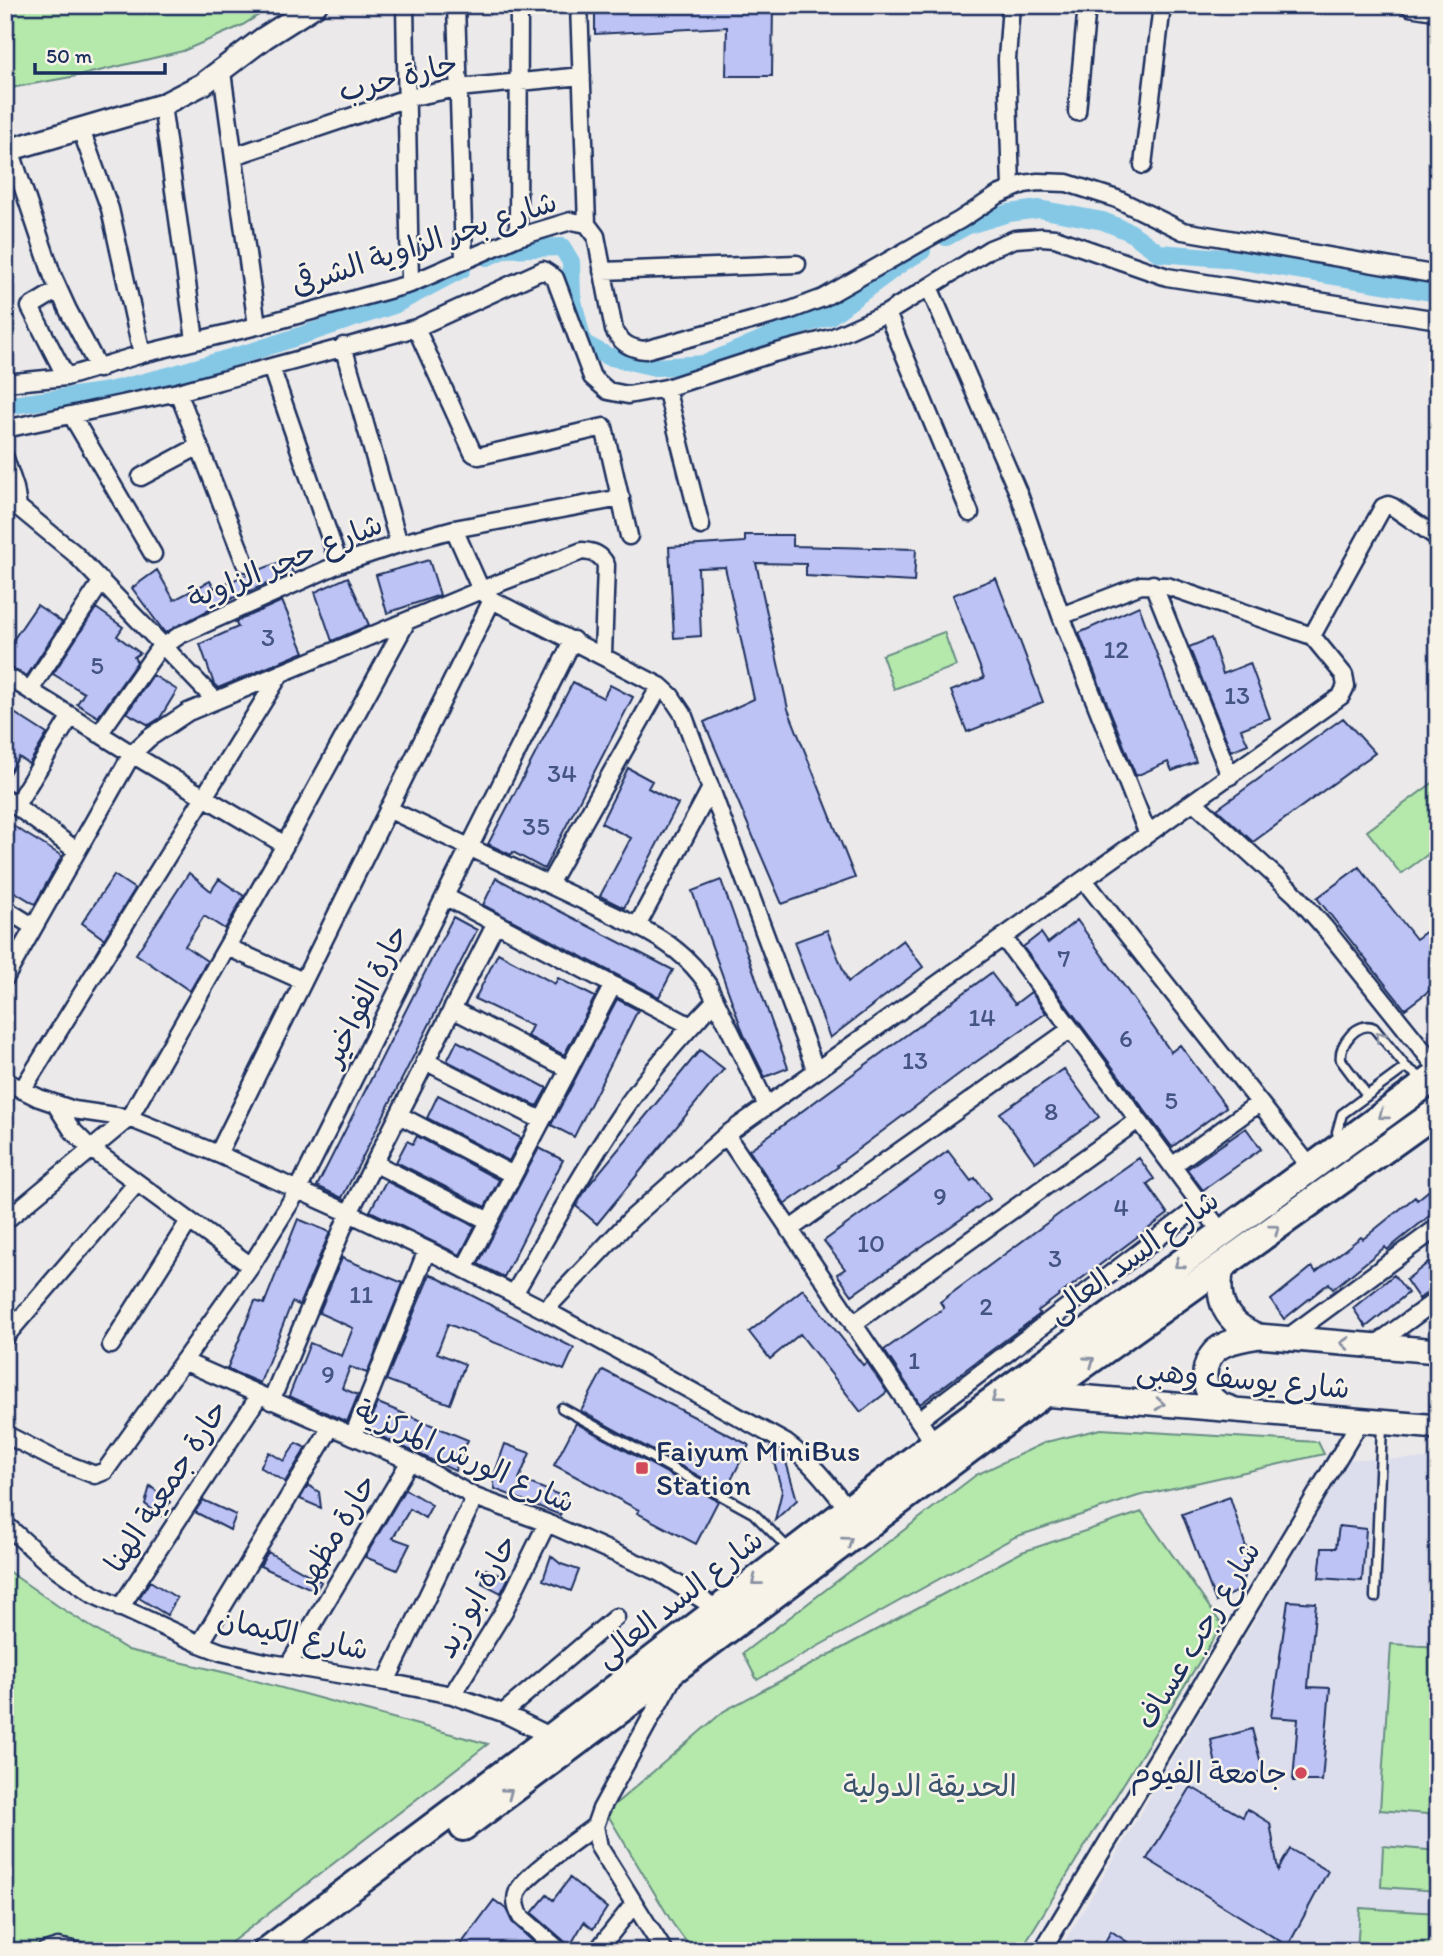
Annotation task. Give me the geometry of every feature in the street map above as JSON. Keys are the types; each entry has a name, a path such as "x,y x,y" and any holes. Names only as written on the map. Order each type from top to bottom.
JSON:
{"main road":[{"name":"شارع السد العالى","path":"267,1951 719,1610 935,1443 1435,1075"},
{"name":"شارع السد العالى","path":"296,1951 1043,1394 1438,1111"},
{"name":"شارع يوسف وهبى","path":"1222,1267 1218,1284 1221,1302 1229,1317 1242,1329 1258,1336 1438,1350"},
{"path":"1238,1412 1218,1403 1211,1396 1204,1379 1205,1369 1214,1352 1222,1346 1258,1336"},
{"name":"شارع يوسف وهبى","path":"1043,1394 1438,1427"},
{"path":"888,1479 903,1500"}],"street":[{"path":"99,369 58,290 8,150 162,105 222,72 264,38 316,5"},
{"path":"405,5 410,284"},
{"path":"456,5 464,259"},
{"path":"518,237 519,5"},
{"path":"579,5 587,224"},
{"path":"1011,188 1007,59 1012,5"},
{"path":"1077,112 1087,5"},
{"path":"1143,165 1162,5"},
{"path":"1412,5 1438,9"},
{"path":"222,72 257,326"},
{"name":"حارة حرب","path":"233,156 407,98 458,88 582,76"},
{"path":"162,105 195,340"},
{"path":"81,130 110,209 142,354"},
{"name":"شارع بحر الزاوية الشرقى","path":"5,383 66,377 99,369 142,354 410,284 518,237 571,221 587,224 596,236 614,330 618,337 630,347 645,350 791,310 823,298 1011,188 1038,181 1067,183 1117,198 1183,231 1438,275"},
{"name":"شارع بحر الزاوية الشرقى","path":"5,429 178,392 416,328 537,271 547,271 555,278 588,368 599,386 608,391 628,395 666,388 774,353 831,338 887,313 1002,243 1028,237 1068,242 1167,277 1438,320"},
{"path":"602,271 797,264"},
{"path":"929,287 1020,497 1061,616 1147,832"},
{"path":"58,290 30,307 66,377"},
{"path":"887,313 970,513"},
{"path":"416,328 474,453 483,457 604,427 629,536"},
{"path":"343,346 399,544"},
{"path":"271,366 338,564"},
{"path":"666,388 701,526"},
{"path":"178,392 245,563"},
{"path":"72,416 153,554"},
{"path":"141,477 199,446"},
{"path":"5,458 15,488 11,506 74,553 215,700"},
{"name":"شارع حجر الزاوية","path":"99,734 151,659 164,645 180,635 338,564 399,544 454,529 621,498"},
{"path":"1312,636 1383,507 1393,507 1438,538"},
{"path":"454,529 486,595 660,686 671,696 683,714 816,1070"},
{"path":"5,978 132,754 167,724 215,700 407,621 486,595 582,551 594,552 603,558 606,565 603,655"},
{"path":"30,690 102,582"},
{"path":"1153,584 1230,776"},
{"path":"545,1310 631,1219 726,1135 1341,696 1346,686 1344,675 1312,636 1167,586 1141,585 1061,616"},
{"path":"218,1154 388,809 486,595"},
{"path":"5,1221 129,1118 285,845 407,621"},
{"name":"حارة الفواخير","path":"5,1434 54,1459 99,1475 105,1471 251,1266 298,1190 573,640"},
{"path":"22,1090 281,673"},
{"path":"5,675 285,845"},
{"path":"550,884 660,686"},
{"path":"71,716 11,801 77,850"},
{"path":"638,926 711,788"},
{"path":"1194,802 1296,895 1435,1075"},
{"path":"388,809 638,926 673,946 686,957 708,985 767,1106"},
{"path":"1084,880 1311,1168"},
{"path":"446,897 691,1026"},
{"path":"5,908 34,927"},
{"name":"حارة جمعية الهنا","path":"120,1608 265,1398 349,1213 496,923"},
{"path":"1003,937 1221,1233"},
{"path":"227,947 303,981"},
{"path":"464,1269 612,985"},
{"path":"513,1294 595,1153 624,1109 691,1026 715,1001"},
{"path":"452,1009 568,1069"},
{"path":"789,1230 1071,1029"},
{"path":"425,1061 541,1120"},
{"path":"5,1081 56,1105 92,1114 129,1118 218,1154 349,1213 545,1310 786,1443 801,1453 848,1509"},
{"path":"1172,1166 1259,1102"},
{"path":"56,1105 72,1130 90,1148 251,1266"},
{"path":"398,1115 513,1175"},
{"path":"853,1324 1138,1119"},
{"path":"726,1135 950,1465"},
{"path":"374,1163 489,1221"},
{"path":"5,1337 136,1184"},
{"path":"919,1420 1201,1205"},
{"path":"111,1345 188,1221"},
{"path":"1287,1338 1438,1227"},
{"path":"353,1436 426,1250"},
{"path":"1375,1345 1438,1299"},
{"name":"شارع الورش المركزية","path":"183,1361 410,1461 475,1497 547,1523 660,1573 719,1610"},
{"name":"شارع رجب عساف","path":"1042,1951 1372,1421"},
{"path":"200,1644 331,1427"},
{"name":"حارة مظهر","path":"288,1666 410,1461"},
{"path":"386,1682 475,1497"},
{"name":"حارة ابو زيد","path":"452,1695 505,1611 547,1523"},
{"name":"شارع الكيمان","path":"5,1524 70,1579 120,1608 200,1644 243,1658 452,1695 503,1713 552,1737"},
{"path":"503,1713 616,1617"},
{"path":"664,1951 599,1847 595,1826 601,1809 679,1666"},
{"path":"560,1951 521,1917 516,1903 517,1895 525,1881 595,1826"},
{"path":"597,1951 634,1904"},
{"path":"44,1951 58,1947 79,1951"},
{"path":"118,1951 138,1951"}],"lane":[{"path":"1367,1095 1339,1054 1343,1043 1363,1026 1374,1028 1406,1067 1435,1075"},
{"path":"1342,1145 1337,1132 1339,1118 1406,1067"},
{"path":"562,1408 753,1513 792,1553"},
{"path":"1372,1421 1375,1597"}],"shaded area":[{"name":"جامعة الفيوم","path":"1350,1459 1438,1459 1438,1951 1059,1951"}],"green space":[{"path":"5,5 275,5 241,26 183,51 82,75 5,89"},
{"path":"944,632 956,666 894,689 882,655"},
{"path":"1438,779 1438,847 1401,874 1367,831"},
{"path":"1101,1429 1318,1442 1324,1454 1138,1496 1015,1537 757,1680 743,1653 976,1475 1046,1442"},
{"name":"الحديقة الدولية","path":"1142,1512 1222,1625 1020,1951 693,1951 673,1924 606,1812 724,1711 1022,1552"},
{"path":"5,1569 128,1650 227,1673 488,1744 220,1951 5,1951"},
{"path":"1391,1644 1438,1647 1438,1815 1380,1810"},
{"path":"1383,1846 1438,1851 1438,1891 1381,1887"},
{"path":"1360,1908 1438,1913 1438,1951 1357,1951"}],"building":[{"path":"595,5 773,5 772,76 726,76 727,27 595,34"},
{"path":"745,535 793,535 793,546 916,549 914,582 806,576 806,564 756,563 788,709 855,878 782,904 704,722 754,699 725,567 698,568 701,636 674,638 669,547 745,542"},
{"path":"287,559 293,573 226,601 165,633 132,588 157,570 174,600 210,581 214,588"},
{"path":"429,560 440,595 387,613 376,575"},
{"path":"348,577 369,625 332,641 315,592"},
{"path":"996,578 1043,702 967,732 951,691 984,678 953,595"},
{"path":"282,601 304,652 218,688 214,684 200,644 238,627 235,622"},
{"path":"37,605 62,622 27,676 5,665 5,634 13,640"},
{"path":"1139,606 1196,762 1172,771 1168,762 1136,776 1079,633"},
{"path":"96,608 123,627 117,636 140,653 134,657 137,662 98,717 77,704 84,693 53,674"},
{"path":"1211,638 1223,674 1250,663 1270,718 1241,729 1248,744 1231,751 1189,647"},
{"path":"153,675 177,690 160,718 149,725 127,713"},
{"path":"573,682 603,698 610,685 633,697 544,869 513,852 511,855 488,844"},
{"path":"5,707 47,734 29,764 19,757 5,780"},
{"path":"1343,718 1375,753 1253,842 1217,809"},
{"path":"628,768 652,781 648,788 678,804 624,908 600,896 631,838 601,823"},
{"path":"5,821 62,856 35,904 5,886"},
{"path":"1359,867 1416,939 1438,923 1438,984 1405,1009 1317,898"},
{"path":"189,873 211,891 219,879 244,896 225,929 204,916 185,946 207,961 190,991 136,954"},
{"path":"114,875 135,889 104,939 82,923"},
{"path":"496,878 673,970 659,997 483,905"},
{"path":"721,880 788,1068 765,1077 744,1035 692,891"},
{"path":"453,917 477,930 342,1198 317,1186"},
{"path":"1077,920 1171,1052 1180,1045 1226,1107 1172,1147 1023,947 1041,933 1048,943"},
{"path":"827,930 848,982 903,940 923,967 830,1038 794,942"},
{"path":"498,953 555,984 558,978 595,997 564,1055 527,1036 532,1026 475,999"},
{"path":"991,973 1015,1004 1031,992 1046,1013 963,1071 785,1204 749,1150"},
{"path":"617,999 638,1010 574,1137 551,1125"},
{"path":"457,1041 547,1088 537,1106 447,1061"},
{"path":"700,1050 724,1069 597,1224 576,1206 588,1186"},
{"path":"1064,1069 1099,1117 1035,1162 1000,1113"},
{"path":"438,1095 521,1138 509,1161 427,1118"},
{"path":"1246,1128 1261,1149 1203,1190 1187,1169"},
{"path":"417,1136 499,1180 485,1207 396,1162 407,1141 413,1144"},
{"path":"539,1148 563,1160 504,1277 478,1264"},
{"path":"948,1151 971,1181 975,1178 990,1199 852,1295 837,1274 845,1269 824,1241"},
{"path":"1139,1158 1154,1179 1147,1184 1168,1214 920,1404 884,1350 944,1308 940,1302"},
{"path":"386,1181 475,1226 460,1255 370,1211"},
{"path":"1438,1183 1438,1209 1333,1289 1329,1283 1284,1319 1271,1300 1312,1267 1316,1272 1415,1197 1417,1200"},
{"path":"298,1219 330,1232 299,1305 292,1302 260,1383 227,1369 255,1301 264,1304"},
{"path":"1438,1255 1438,1284 1419,1299 1406,1280"},
{"path":"342,1258 403,1283 367,1373 350,1367 342,1388 358,1395 347,1422 289,1396 310,1343 342,1356 353,1328 319,1313"},
{"path":"430,1274 574,1348 564,1370 448,1324 437,1353 465,1364 450,1404 386,1380"},
{"path":"1394,1275 1408,1293 1366,1327 1353,1308"},
{"path":"803,1289 863,1365 867,1362 887,1392 861,1412 800,1334 770,1359 749,1332"},
{"path":"603,1370 749,1445 728,1486 724,1490 581,1411"},
{"path":"378,1403 468,1440 455,1471 367,1430"},
{"path":"576,1423 718,1501 696,1544 554,1465"},
{"path":"296,1443 306,1448 285,1482 260,1467 269,1452 284,1461"},
{"path":"505,1444 530,1453 519,1479 567,1498 560,1515 495,1489 493,1478"},
{"path":"770,1448 784,1455 797,1500 775,1520 782,1491"},
{"path":"308,1485 319,1492 321,1508 300,1499"},
{"path":"150,1486 170,1502 161,1516 145,1504"},
{"path":"405,1489 432,1505 425,1518 410,1509 393,1538 410,1544 397,1570 365,1557"},
{"path":"1230,1497 1250,1560 1239,1590 1216,1602 1182,1514"},
{"path":"203,1500 236,1515 230,1530 195,1512"},
{"path":"1339,1526 1366,1529 1362,1581 1319,1578 1322,1548 1336,1548"},
{"path":"268,1552 321,1582 316,1591 260,1566"},
{"path":"551,1556 561,1564 579,1570 571,1591 543,1580"},
{"path":"486,1569 508,1579 501,1593 482,1583"},
{"path":"150,1581 177,1598 167,1615 139,1598"},
{"path":"1288,1601 1316,1603 1308,1687 1330,1688 1322,1781 1293,1781 1298,1719 1271,1717"},
{"path":"1252,1729 1263,1771 1219,1781 1211,1740"},
{"path":"1191,1787 1243,1817 1247,1809 1270,1823 1278,1870 1290,1849 1328,1871 1288,1946 1147,1859"},
{"path":"570,1878 607,1908 593,1929 584,1922 570,1946 532,1913 547,1895 553,1900"},
{"path":"494,1900 506,1909 512,1922 541,1949 539,1951 456,1951"},
{"path":"1111,1931 1141,1951 1100,1951"}],"waterway":[{"path":"946,237 966,226 1009,213 1039,209 1103,221 1130,232 1159,253 1224,258 1438,293"},
{"path":"487,257 505,249 562,247 571,262 572,296 583,343 607,356 655,367 705,364 770,336 830,316 922,251"},
{"path":"5,406 109,391 254,351 394,305 462,269"}],"place":[{"name":"Faiyum MiniBus Station","path":"642,1468"},
{"name":"جامعة الفيوم","path":"1301,1773"}]}
